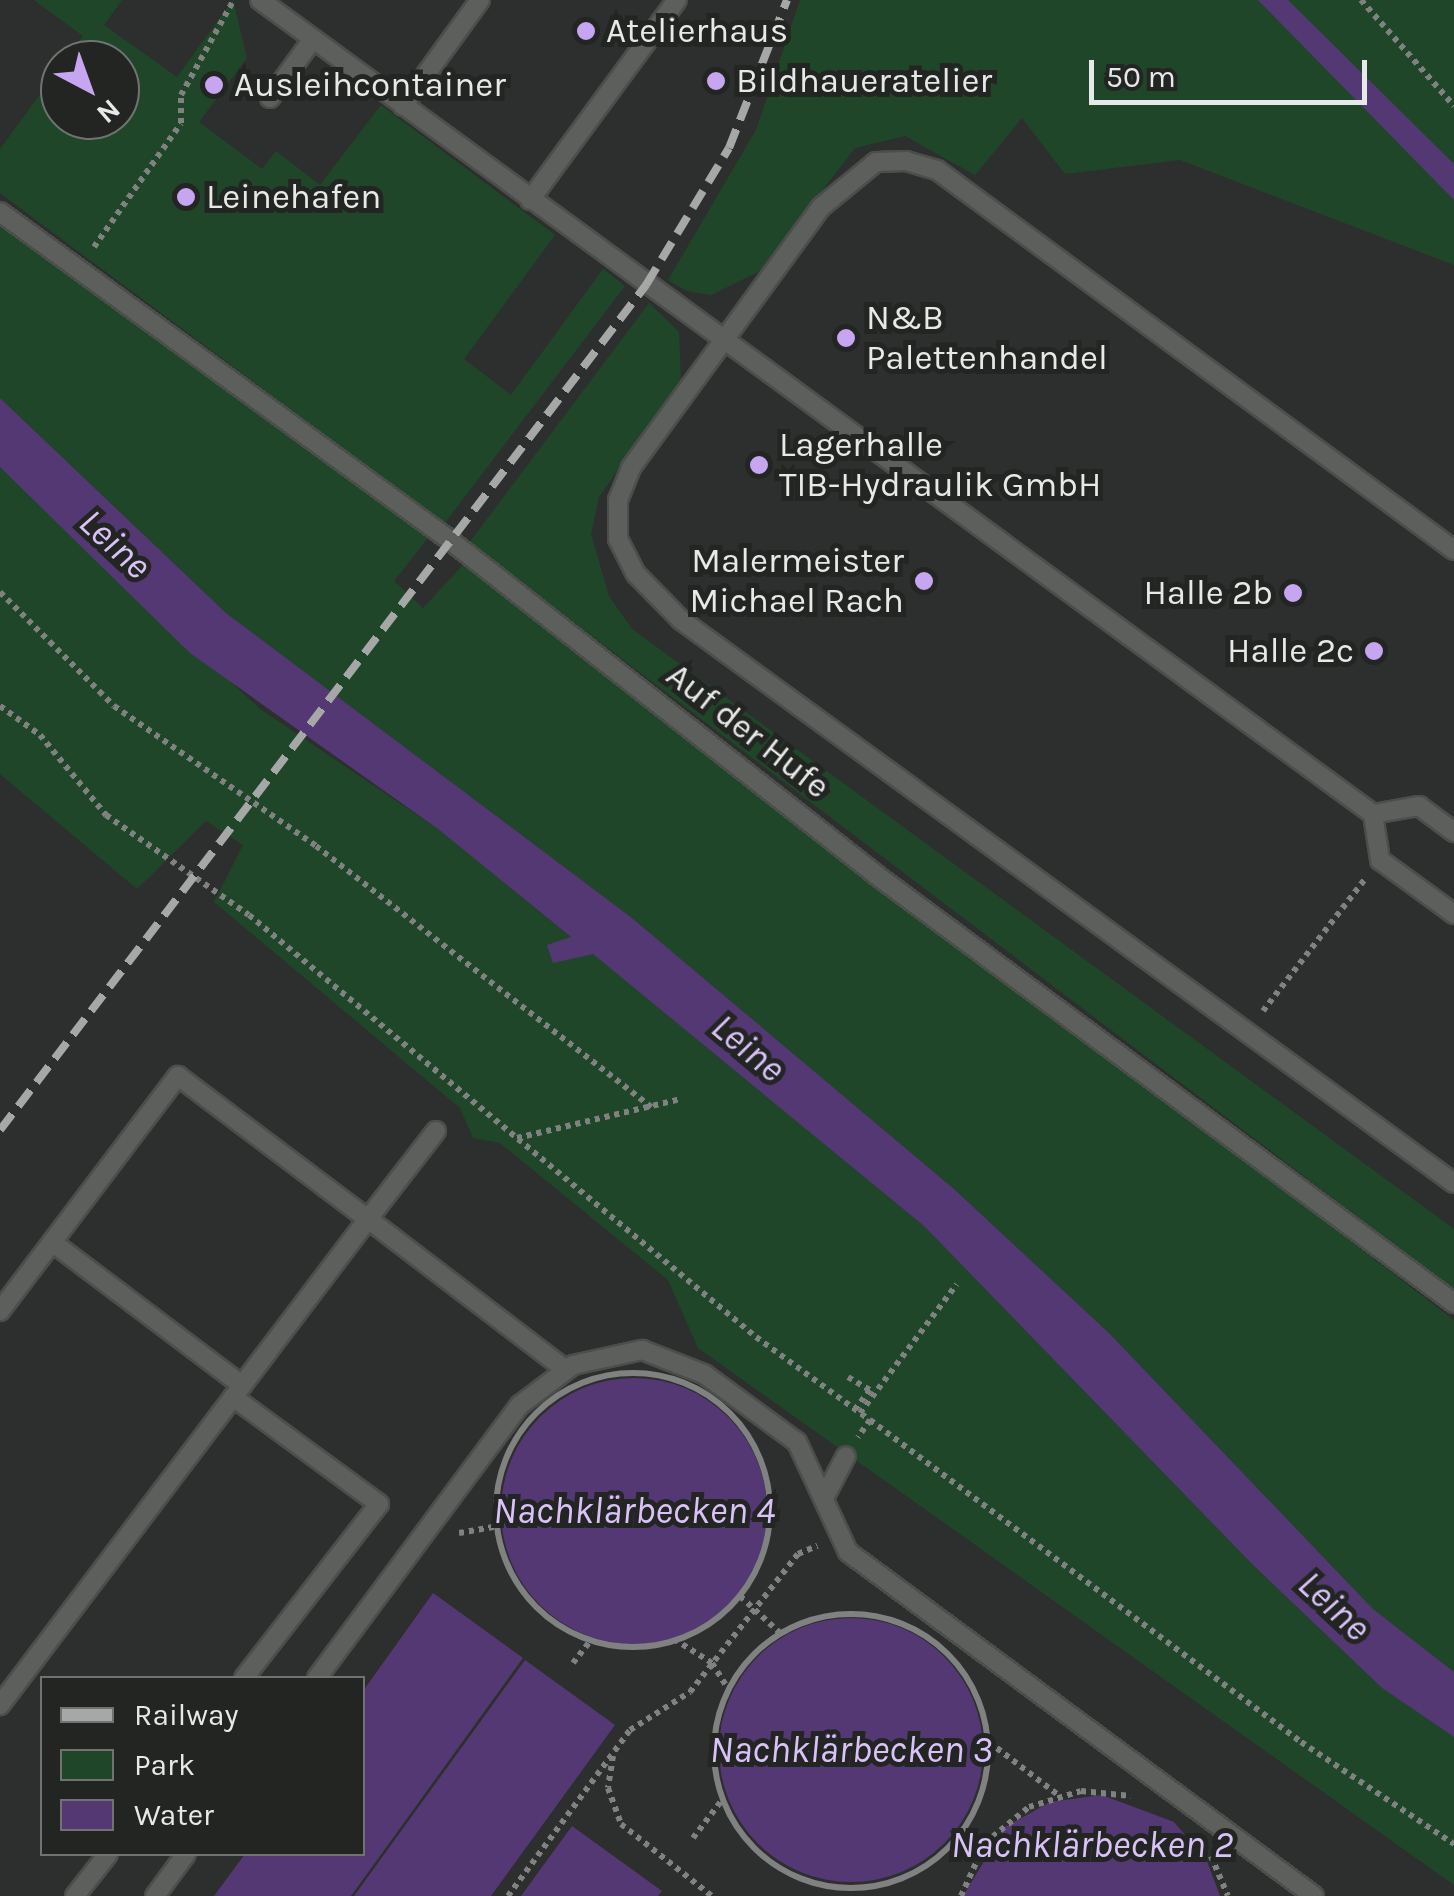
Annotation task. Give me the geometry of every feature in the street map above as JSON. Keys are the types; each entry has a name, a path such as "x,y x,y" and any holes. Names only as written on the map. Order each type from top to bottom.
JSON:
{"lane":[{"path":"260,0 1372,814 1380,860 1454,914"},
{"path":"403,106 480,0"},
{"path":"530,200 677,0"},
{"path":"270,98 313,40"},
{"path":"1454,550 936,170 906,160 876,162 844,180 723,341 621,488 618,539 636,574 681,620 1454,1183"},
{"name":"Auf der Hufe","path":"0,212 1454,1303"},
{"path":"1372,814 1418,806 1454,832"},
{"path":"0,1311 178,1076 565,1369"},
{"path":"0,1705 436,1131"},
{"path":"52,1242 378,1504 246,1676"},
{"path":"317,1676 520,1405 565,1369 642,1350 674,1358 797,1442 824,1498 837,1538 1310,1895"},
{"path":"824,1498 846,1456"},
{"path":"75,1896 106,1856"},
{"path":"154,1896 184,1856"}],"path":[{"path":"76,267 181,123 181,95 233,0"},
{"path":"1360,0 1454,106"},
{"path":"0,592 114,706 316,846 651,1107"},
{"path":"0,706 40,736 106,815 249,915 516,1138 858,1411 1301,1742 1454,1844"},
{"path":"1247,1032 1380,860"},
{"path":"516,1138 681,1099"},
{"path":"858,1411 957,1284"},
{"path":"648,1373 691,1384 747,1432 771,1509 765,1549 740,1596 674,1639 616,1646 591,1640 546,1616 520,1587 496,1511 525,1425 587,1380 648,1373"},
{"path":"848,1377 870,1390 858,1411"},
{"path":"846,1456 870,1420"},
{"path":"508,1896 630,1730 690,1692 798,1554 837,1538"},
{"path":"740,1596 781,1634"},
{"path":"838,1614 908,1626 964,1674 988,1741 982,1790 960,1833 900,1878 833,1888 764,1856 723,1799 714,1740 728,1689 781,1634 838,1614"},
{"path":"674,1639 712,1663 728,1689"},
{"path":"572,1663 591,1640"},
{"path":"988,1741 1060,1796"},
{"path":"614,1750 608,1788 620,1824 712,1896"},
{"path":"961,1896 982,1848 1029,1807 1060,1796 1140,1798"},
{"path":"693,1838 723,1799"},
{"path":"960,1833 982,1848"},
{"path":"1207,1850 1228,1896"}],"green space":[{"path":"34,0 122,0 104,25 125,40 80,40 83,36"},
{"path":"233,0 247,58 199,122 262,169 276,151 320,185 381,105 555,235 464,359 511,395 603,269 625,286 444,524 0,193 0,149 40,94 40,140 140,140 140,51 177,77"},
{"path":"800,0 1454,0 1454,265 1180,160 1065,174 1022,118 975,175 905,136 855,148 760,271 711,295 687,291 668,280 756,130"},
{"path":"0,222 428,538 394,581 423,608 463,565 1454,1320 1454,1672 1373,1609 1110,1334 954,1189 632,918 226,613 0,398"},
{"path":"649,303 679,332 681,380 599,497 591,534 609,596 632,629 1454,1229 1454,1290 469,543"},
{"path":"0,467 260,709 438,829 572,938 548,945 592,953 924,1226 1253,1565 1382,1688 1454,1737 1454,1885 698,1348 668,1280 500,1143 473,1138 460,1108 214,902 243,845 206,821 137,889 0,774"}],"water":[{"path":"1258,0 1288,0 1454,164 1454,200"},
{"name":"Leine","path":"0,398 226,613 632,918 954,1189 1110,1334 1373,1609 1454,1672 1454,1737 1382,1688 1253,1565 924,1226 593,954 553,963 547,945 571,937 438,829 190,653 0,467"},
{"name":"Nachklärbecken 4","path":"634,1378 685,1389 728,1417 756,1460 767,1511 756,1562 728,1605 685,1633 634,1644 583,1633 540,1605 512,1562 501,1511 512,1460 540,1417 583,1389"},
{"path":"433,1593 523,1658 351,1896 214,1896 244,1856 365,1856 365,1688"},
{"name":"Nachklärbecken 3","path":"851,1618 877,1620 902,1628 945,1656 973,1699 981,1724 981,1776 973,1801 945,1844 902,1872 877,1880 851,1882 825,1880 800,1872 757,1844 729,1801 721,1776 719,1750 721,1724 729,1699 757,1656 800,1628 825,1620"},
{"path":"525,1660 615,1725 491,1896 354,1896"},
{"name":"Nachklärbecken 2","path":"1102,1795 1174,1822 1207,1861 1220,1896 963,1896 1005,1827 1050,1802"},
{"path":"572,1826 662,1891 658,1896 521,1896"}],"railway":[{"path":"0,1130 646,285 729,148 787,0"}],"place":[{"name":"Atelierhaus","path":"586,31"},
{"name":"Bildhaueratelier","path":"716,81"},
{"name":"Ausleihcontainer","path":"214,85"},
{"name":"Leinehafen","path":"186,197"},
{"name":"N&B Palettenhandel","path":"846,338"},
{"name":"Lagerhalle TIB-Hydraulik GmbH","path":"759,465"},
{"name":"Malermeister Michael Rach","path":"924,581"},
{"name":"Halle 2b","path":"1293,593"},
{"name":"Halle 2c","path":"1374,651"}]}
